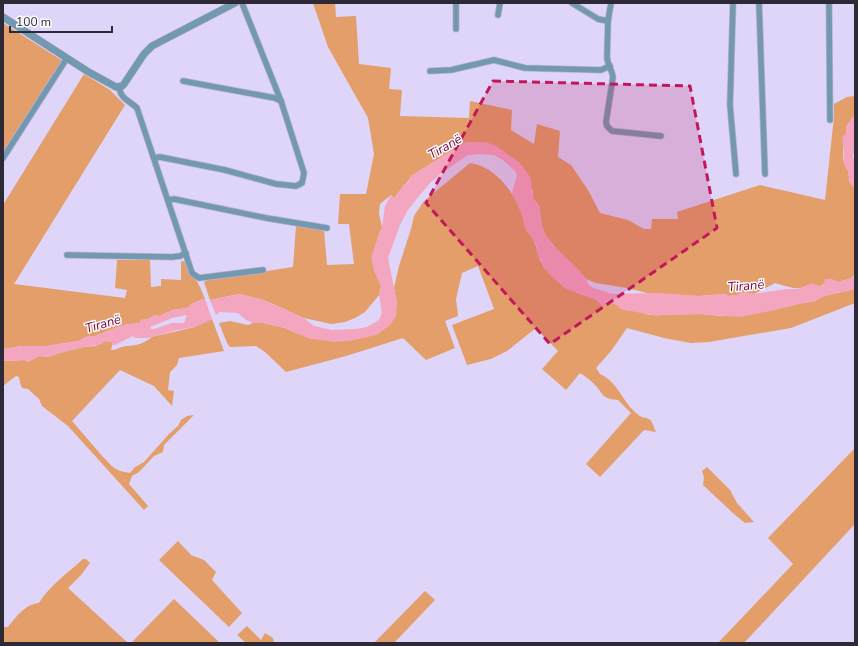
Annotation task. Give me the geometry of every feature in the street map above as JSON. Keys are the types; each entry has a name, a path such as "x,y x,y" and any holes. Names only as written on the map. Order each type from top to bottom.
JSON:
{"street":[{"path":"3,17 112,86 119,87 124,84 144,54 152,46 235,3"},
{"path":"154,158 160,157 225,170 276,184 300,185 304,179 304,173 281,101 242,3"},
{"path":"456,3 456,29"},
{"path":"498,15 500,3"},
{"path":"572,3 598,19 608,21"},
{"path":"611,3 608,21 608,58 613,77 606,122 608,129 612,131 661,136"},
{"path":"733,3 730,105 736,174"},
{"path":"759,3 765,174"},
{"path":"829,3 830,120"},
{"path":"3,158 67,58"},
{"path":"430,71 451,70 494,60 525,68 601,70 610,66"},
{"path":"183,81 275,98 281,101"},
{"path":"119,87 120,93 124,98 137,108 192,273 199,278 263,270"},
{"path":"168,200 174,199 266,218 327,228"},
{"path":"67,255 180,256 186,253"}],"highlighted area":[{"path":"493,81 690,86 717,228 550,344 426,203"}],"shaded area":[{"path":"313,3 335,3 336,17 356,16 359,64 391,68 389,89 402,90 400,116 469,118 470,101 512,110 511,130 534,144 537,124 560,131 558,157 571,165 588,190 600,213 628,220 644,229 651,229 652,219 678,219 677,212 760,185 825,200 834,117 834,104 847,97 855,96 855,114 849,124 845,137 843,158 851,182 855,188 855,273 852,278 838,282 831,279 821,286 808,285 796,288 775,283 754,294 743,292 737,295 728,296 725,294 699,296 647,293 596,283 586,279 546,236 542,226 539,206 533,198 533,191 519,162 466,142 411,176 395,198 391,195 380,204 379,214 382,227 374,250 374,270 381,286 379,295 365,312 345,322 331,324 304,318 264,300 239,294 210,300 204,282 208,280 293,267 296,226 324,230 327,265 354,264 349,224 338,224 340,194 366,194 374,154 368,118 328,47"},
{"path":"3,23 63,61 3,152"},
{"path":"84,74 110,90 125,105 14,284 125,298 127,290 115,288 117,260 150,260 151,287 161,286 161,279 181,280 181,261 186,262 205,299 193,303 187,308 173,310 159,316 154,315 148,319 141,320 139,323 123,325 95,336 85,337 79,341 46,346 22,346 3,349 3,205"},
{"path":"855,114 855,145 853,158 855,161 855,188 849,182 848,171 844,163 844,145 842,142 843,136 846,134 846,126"},
{"path":"466,142 486,142 496,146 519,162 531,179 533,198 539,206 542,226 546,236 577,268 588,284 593,288 613,294 658,293 699,296 725,294 728,296 737,295 743,292 754,294 786,289 798,289 813,283 821,286 824,285 825,279 831,279 838,282 855,277 855,289 824,296 815,301 740,317 701,314 672,314 657,316 620,309 613,303 603,306 595,299 566,289 544,268 542,261 538,256 536,244 525,227 522,215 512,193 517,175 515,171 503,160 494,155 480,154 468,155 443,172 431,182 408,210 400,225 388,258 397,303 396,316 391,324 376,335 350,341 335,342 310,339 285,328 263,323 253,323 246,320 238,313 220,312 216,315 210,300 239,294 264,300 304,318 314,326 332,330 367,327 379,320 382,313 379,295 381,286 374,270 371,258 382,227 385,206 391,195 395,198 404,184 408,183 411,176"},
{"path":"470,163 488,169 509,189 523,216 524,224 534,241 538,256 544,268 577,293 595,299 603,306 613,303 629,311 639,311 649,315 701,314 722,316 770,311 815,301 824,296 855,289 855,303 791,328 709,342 691,343 664,338 627,328 611,351 596,368 600,374 612,382 634,411 641,417 648,418 650,420 656,432 644,430 600,477 586,464 631,413 618,400 605,397 597,387 580,373 566,390 542,369 558,351 536,328 507,351 491,359 467,365 452,325 494,309 478,266 462,273 456,299 458,316 445,321 455,348 426,360 403,338 346,356 286,372 265,352 256,346 230,347 219,323 230,321 248,325 253,323 263,323 285,328 298,334 376,335 391,324 397,303 394,288 414,216 424,201"},
{"path":"205,299 212,319 195,327 176,330 148,338 135,338 133,336 115,345 112,345 112,342 105,341 102,344 59,353 48,357 39,356 28,362 25,360 3,361 3,349 22,346 46,346 79,341 85,337 95,336 123,325 139,323 141,320 148,319 154,315 159,316 173,310 187,308 193,303","holes":["187,315 184,323 172,323 154,329 151,329 150,327 172,318"]},
{"path":"212,319 224,351 179,358 177,365 170,372 168,390 174,391 172,406 154,386 120,370 72,421 114,468 130,473 135,467 144,462 178,426 181,420 187,416 194,415 164,445 163,452 154,456 139,472 132,476 129,484 148,506 144,510 68,426 42,406 39,399 28,389 22,388 19,377 16,376 3,386 3,361 25,360 28,362 39,356 48,357 84,347 95,346 105,341 113,342 111,350 113,350 125,346 140,344 151,337 195,327"},
{"path":"855,448 855,524 744,643 718,643 793,564 768,538"},
{"path":"707,467 730,490 737,503 754,522 745,523 703,485 704,477 702,471"},
{"path":"178,541 191,555 204,560 216,572 212,580 242,613 229,627 159,560"},
{"path":"83,559 86,559 90,563 68,588 128,643 3,643 3,627 8,627 25,608 39,603 53,585"},
{"path":"425,591 435,600 394,643 374,643"},
{"path":"174,599 220,643 131,643"},
{"path":"247,626 261,640 265,633 273,638 274,643 246,643 237,635"}],"water label":[{"name":"Tiranë","path":"445,147"},
{"name":"Tiranë","path":"746,286"},
{"name":"Tiranë","path":"103,324"}]}
